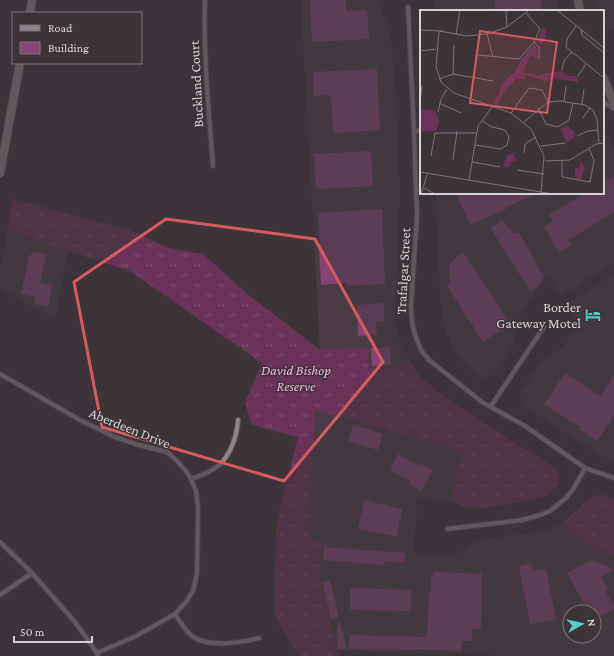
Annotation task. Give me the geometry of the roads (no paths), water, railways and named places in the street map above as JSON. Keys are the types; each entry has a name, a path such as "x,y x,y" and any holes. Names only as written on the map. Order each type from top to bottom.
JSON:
{"street":[{"path":"30,12 32,0"},
{"name":"Buckland Court","path":"205,0 204,24 206,88 213,166"},
{"path":"578,0 580,10"},
{"name":"Trafalgar Street","path":"408,6 417,215 410,306 414,335 421,350 429,360 482,402 525,426 585,468 614,478"},
{"path":"0,173 20,64"},
{"path":"604,79 614,104"},
{"path":"604,103 614,109"},
{"path":"414,132 420,130"},
{"path":"491,406 544,327"},
{"name":"Aberdeen Drive","path":"0,374 80,420 115,437 167,452 178,462 191,479 196,491 198,508 197,574 193,591 186,602 175,614 136,636 97,654"},
{"path":"191,479 219,466 234,442 238,420"},
{"path":"447,529 522,520 550,511 566,498 574,488 585,468"},
{"path":"0,542 32,573 75,622 97,654"},
{"path":"0,595 32,573"},
{"path":"175,614 191,635 199,640 209,642 238,642 259,638"}],"place":[{"name":"Border Gateway Motel","path":"593,315"}],"park label":[{"name":"David Bishop Reserve","path":"296,378"}]}
